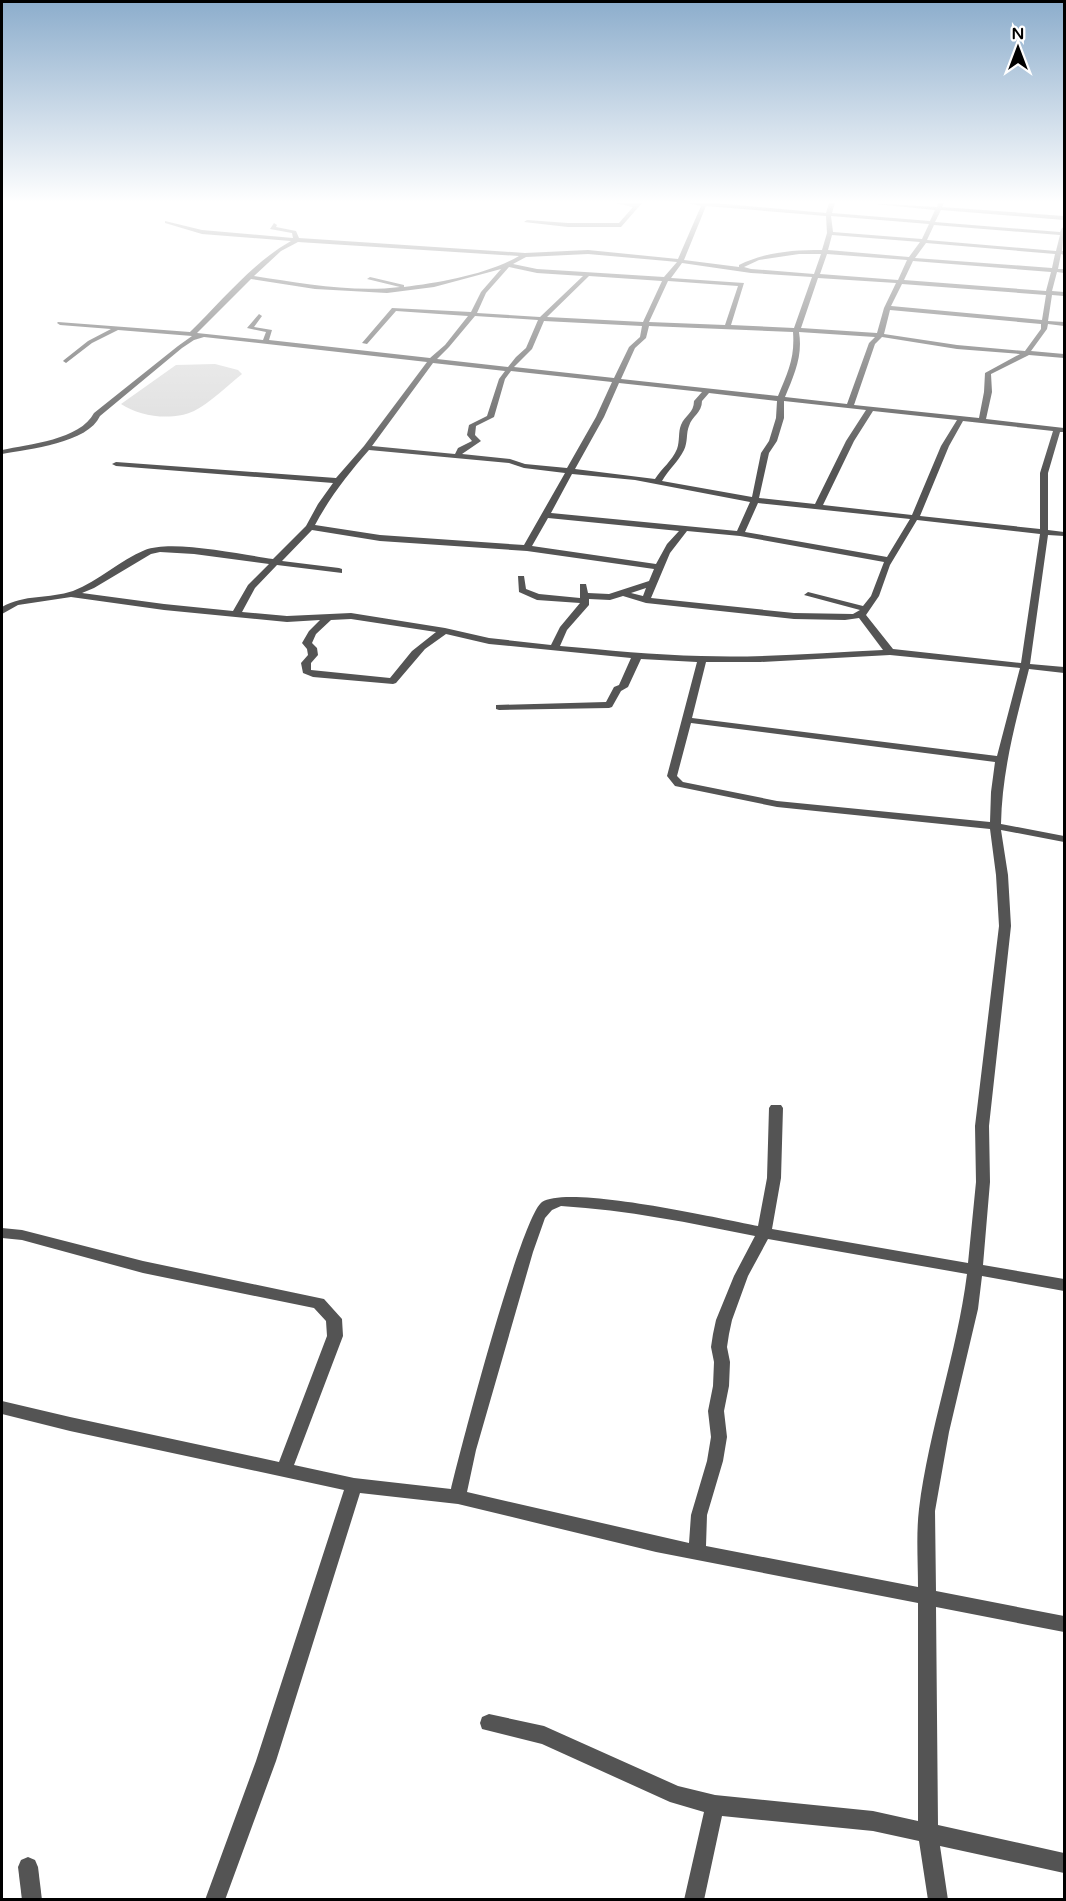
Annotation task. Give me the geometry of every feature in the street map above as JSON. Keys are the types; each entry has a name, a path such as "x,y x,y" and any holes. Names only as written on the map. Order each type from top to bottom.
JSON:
{"street":[{"path":"192,334 236,292"},
{"path":"236,614 251,587 310,527 338,481 367,448 430,362 447,346 473,314 484,292"},
{"path":"457,456 461,450 477,441 471,435 473,426 490,417 502,380 518,358 529,349 542,318 569,292"},
{"path":"526,548 571,471 632,346 643,338 646,323 661,292"},
{"path":"727,328 739,292"},
{"path":"740,534 755,500 765,453 773,441 780,418 781,399 795,363 798,346 796,332 812,292"},
{"path":"850,406 872,343 880,335 894,292"},
{"path":"1045,292 1065,294"},
{"path":"982,421 988,392 988,373 1020,359 1028,352 1044,329 1049,292"},
{"path":"887,308 1065,324"},
{"path":"365,343 394,309 596,323 766,328 796,332 880,335 957,347 1065,356"},
{"path":"259,316 250,328 270,331 265,342"},
{"path":"60,323 192,334 1061,430 1044,473 1044,533 1025,666 1001,760 996,792 995,826 1002,875 1005,926 982,1126 982,1182 975,1269 970,1309 941,1432 927,1511 928,1834 938,1899"},
{"path":"66,361 90,342 119,329"},
{"path":"2,452 47,443 90,428 98,415 180,347 192,338 202,336"},
{"path":"657,482 664,471 671,466 682,447 685,425 698,409 698,401 708,391"},
{"path":"818,506 850,441 871,409"},
{"path":"623,593 646,600 794,616 806,614 848,619 863,612 875,596 889,560 914,519 945,446 961,419"},
{"path":"367,448 510,461 524,466 657,482 755,500 1065,534"},
{"path":"117,464 338,481"},
{"path":"545,515 740,534 889,560"},
{"path":"310,527 380,538 526,548 658,567"},
{"path":"646,600 658,567 672,541 685,529"},
{"path":"2,610 15,603 71,594 91,586 148,552 160,549 194,551 339,571"},
{"path":"520,578 522,590 537,597 584,594 610,597 652,583"},
{"path":"71,594 286,619 351,616 445,631 489,641 637,656 702,660 890,652 1065,670"},
{"path":"555,646 557,638 567,624 585,605 584,594"},
{"path":"808,595 863,612 890,652"},
{"path":"329,618 312,633 307,643 312,648 313,655 306,663 306,671 314,674 393,681 416,650 429,639 445,631"},
{"path":"499,707 609,705 617,689 623,687 637,656"},
{"path":"702,660 672,776 679,783 777,804 995,826 1065,839"},
{"path":"688,720 1001,760"},
{"path":"697,1552 699,1515 715,1461 719,1437 716,1411 722,1380 719,1347 722,1327 741,1276 764,1233 774,1178 776,1108"},
{"path":"458,1497 468,1450 526,1252 539,1216 546,1206 560,1202 593,1203 679,1215 764,1233 1065,1285"},
{"path":"2,1233 22,1235 143,1267 319,1303 334,1319 335,1336 284,1469"},
{"path":"2,1407 70,1424 354,1485 458,1497 697,1552 1065,1624"},
{"path":"216,1899 266,1761 354,1485"},
{"path":"489,1723 544,1735 677,1795 715,1805 861,1819 1065,1863"},
{"path":"694,1899 715,1805"},
{"path":"28,1867 32,1899"}],"shaded area":[{"path":"215,364 238,370 242,374 194,411 167,417 147,415 121,404 176,365"}]}
